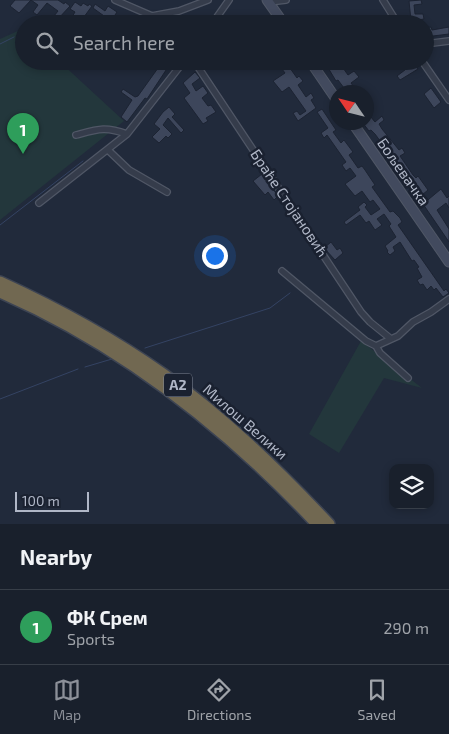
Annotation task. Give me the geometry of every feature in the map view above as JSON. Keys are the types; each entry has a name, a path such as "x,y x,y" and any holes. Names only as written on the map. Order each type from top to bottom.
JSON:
{"highway":[{"name":"Милош Велики","path":"0,282 70,316 164,374 208,409 280,473 329,524"},
{"name":"Милош Велики","path":"0,292 66,323 114,351 159,382 249,456 317,524"}],"main road":[{"path":"268,1 278,15"},
{"path":"316,70 329,89"},
{"name":"Бољевачка","path":"358,130 449,262"}],"street":[{"path":"115,0 150,15"},
{"path":"157,15 178,11 208,0"},
{"path":"218,15 229,0"},
{"path":"268,1 286,0"},
{"path":"383,0 392,15"},
{"path":"434,43 449,41"},
{"path":"39,203 127,134 177,70"},
{"name":"Браће Стојановић","path":"200,70 362,312 370,322 391,339"},
{"path":"428,70 449,100"},
{"path":"76,135 102,128 127,134"},
{"path":"108,150 129,170 167,192"},
{"path":"282,271 366,341 376,346 380,353 408,378"},
{"path":"376,346 398,336 413,322 449,299"}],"green space":[{"path":"15,32 15,70 69,70 124,121 0,220 0,39"},
{"path":"361,341 422,388 384,378 339,453 309,434"}],"building":[{"path":"15,0 31,0 19,13 10,6"},
{"path":"31,0 58,0 70,6 62,15 55,15 58,11 47,3 37,15 33,12 38,5"},
{"path":"421,0 422,4 414,5 415,14 423,15 410,15 409,1"},
{"path":"75,2 81,6 83,3 92,6 85,15 73,15 75,12 70,9"},
{"path":"95,4 105,11 108,6 117,12 115,15 103,15 93,8"},
{"path":"449,27 449,34 434,36 434,30"},
{"path":"157,70 166,70 147,99 145,98 127,122 121,117 132,100 121,92 123,89 135,97 138,96"},
{"path":"283,70 291,70 297,78 299,76 303,81 298,85 306,97 311,93 314,98 311,100 316,108 298,121 293,113 297,111 300,115 306,111 289,87 282,92 273,81 285,73"},
{"path":"329,70 344,70 348,75 354,71 359,77 351,83 352,85 342,85 338,80 336,81"},
{"path":"405,70 416,70 400,80 397,76"},
{"path":"195,72 200,78 192,84 196,91 203,86 208,93 202,98 216,112 206,118 208,121 203,124 184,98 190,93 183,83"},
{"path":"431,88 441,102 434,108 424,94"},
{"path":"169,107 175,114 172,117 184,130 181,133 168,118 163,125 172,134 168,138 166,136 159,143 152,137 160,129 154,124"},
{"path":"322,109 329,120 329,130 336,130 333,132 341,143 344,140 353,152 349,155 358,168 362,166 365,170 375,185 372,187 390,212 393,211 400,218 402,222 398,225 444,291 446,289 449,293 443,297 436,288 434,290 431,286 427,290 423,284 420,285 417,280 422,277 417,268 419,267 414,260 412,261 400,242 393,247 395,251 390,255 387,252 385,246 396,237 389,226 391,224 384,214 377,219 382,225 375,230 369,221 366,223 360,215 346,225 344,222 360,210 358,207 364,202 371,215 380,209 373,200 370,202 362,191 355,196 345,184 356,176 350,168 346,171 342,165 346,162 327,135 324,138 321,133 328,128 317,112"},
{"path":"382,116 384,120 379,124 382,129 399,150 402,148 405,153 400,156 413,175 416,178 418,176 428,190 422,195 413,183 411,185 405,176 402,178 398,172 400,170 388,152 387,154 384,150 386,149 371,130 374,130 374,121 375,122"},
{"path":"262,174 278,196 274,200 268,192 265,195 253,181"},
{"path":"441,189 447,198 449,196 449,208 446,203 437,210 449,229 449,242 423,204"},
{"path":"331,242 337,250 340,248 343,253 335,260 324,248"}],"waterway":[{"path":"0,44 14,37"},
{"path":"0,225 83,161"},
{"path":"145,348 270,308 290,293"},
{"path":"85,367 112,359"},
{"path":"0,399 78,369"}],"place":[{"name":"ФК Срем","path":"23,154"}]}
